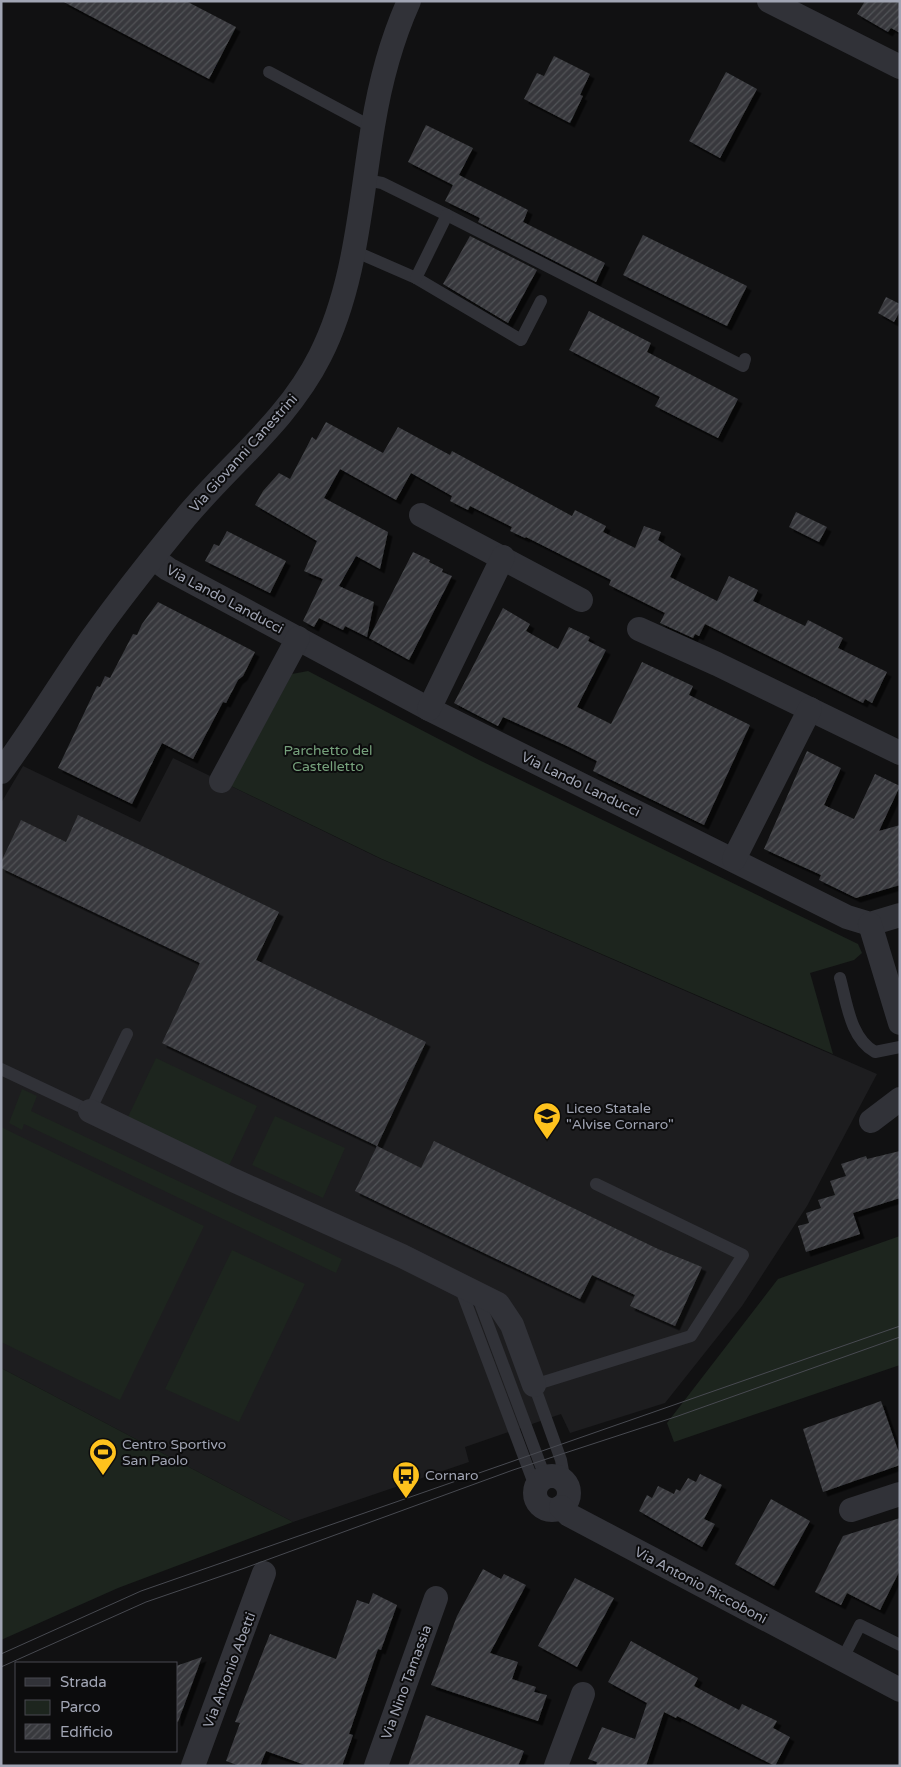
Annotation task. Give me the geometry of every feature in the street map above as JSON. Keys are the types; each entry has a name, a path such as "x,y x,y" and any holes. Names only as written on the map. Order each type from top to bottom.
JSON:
{"street":[{"name":"Via Giovanni Canestrini","path":"1,772 92,638 153,558 188,515 254,445 298,393 320,357 337,318 354,251 366,180 372,127 386,63 397,28 409,1"},
{"path":"769,1 900,67"},
{"path":"421,515 581,600"},
{"path":"429,709 503,557"},
{"name":"Via Lando Landucci","path":"153,558 168,569 429,709 734,859 847,917 870,924"},
{"path":"639,628 900,753"},
{"name":"Via Lando Landucci","path":"221,781 298,638"},
{"path":"734,859 810,709"},
{"path":"900,914 870,924 900,1023"},
{"path":"871,1121 900,1100"},
{"path":"90,1111 498,1304 512,1325 534,1385"},
{"name":"Via Antonio Riccoboni","path":"544,1482 569,1493 562,1507 569,1516 900,1690"},
{"path":"851,1510 900,1494"},
{"name":"Via Antonio Abetti","path":"193,1766 262,1580"},
{"name":"Via Nino Tamassia","path":"376,1766 436,1598"},
{"path":"556,1766 583,1694"}],"lane":[{"path":"269,72 372,127"},
{"path":"366,180 382,183 447,215 743,366 745,359"},
{"path":"416,278 447,215"},
{"path":"354,251 416,278 521,340 542,301"},
{"path":"840,978 856,1032 865,1046 875,1052 900,1047"},
{"path":"1,1069 90,1111 128,1034"},
{"path":"544,1482 563,1470 534,1385 691,1336 743,1255 596,1184"},
{"path":"467,1288 544,1482"},
{"path":"467,1288 544,1482"},
{"path":"842,1660 860,1625 900,1645"}],"shaded area":[{"name":"Liceo Statale \"Alvise Cornaro\"","path":"173,758 381,859 877,1074 807,1206 742,1306 665,1403 570,1433 561,1414 465,1447 469,1462 293,1522 1,1368 1,803 23,766 140,822"}],"green space":[{"name":"Parchetto del Castelletto","path":"308,671 479,760 858,944 862,953 854,960 810,973 833,1054 382,859 231,786 292,674"},
{"path":"156,1058 257,1106 229,1166 127,1119"},
{"path":"22,1089 37,1096 31,1111 342,1259 336,1273 24,1124 22,1130 9,1123"},
{"path":"275,1116 345,1148 323,1198 252,1165"},
{"path":"1,1127 204,1226 120,1400 1,1342"},
{"path":"900,1236 900,1365 674,1442 667,1423 778,1279"},
{"path":"232,1250 305,1284 239,1422 165,1389"},
{"name":"Centro Sportivo San Paolo","path":"1,1368 293,1522 118,1588 1,1640"}],"building":[{"path":"62,1 186,1 236,27 209,79"},
{"path":"865,1 900,1 900,33 891,28 888,32 857,14"},
{"path":"554,56 590,74 580,95 583,96 570,123 524,99 537,73 544,76"},
{"path":"726,72 757,89 720,158 689,141"},
{"path":"426,125 473,148 459,175 528,210 523,222 605,263 596,282 478,222 480,218 445,201 453,185 408,162"},
{"path":"643,235 747,286 727,326 623,275"},
{"path":"470,236 537,270 508,323 443,284"},
{"path":"886,297 900,304 900,311 894,322 878,313"},
{"path":"589,311 651,343 647,352 738,399 718,438 655,406 660,397 569,350"},
{"path":"326,422 383,453 398,427 450,455 452,451 572,516 575,510 606,526 603,532 635,548 644,526 661,532 658,540 681,554 670,577 717,601 729,576 758,590 753,601 805,626 808,620 843,638 838,648 887,672 872,703 865,699 863,703 705,624 699,636 695,634 693,638 660,623 665,613 609,585 611,580 526,537 510,531 512,527 470,506 468,510 450,501 452,496 411,473 396,500 340,469 324,498 388,532 380,569 356,556 339,586 374,602 367,637 345,626 343,630 319,618 314,627 303,621 323,579 304,571 317,541 255,505 263,491 279,473 290,479 312,437 316,440"},
{"path":"796,512 827,527 819,542 789,527"},
{"path":"227,531 286,561 270,593 205,561 214,544 219,546"},
{"path":"413,552 430,560 429,562 443,569 442,572 452,576 409,660 369,638"},
{"path":"158,602 255,652 226,703 223,702 193,759 162,743 132,804 58,768 97,686 100,687 105,676 110,678 133,634 137,635 142,624"},
{"path":"503,608 530,624 526,631 558,649 569,627 590,637 588,641 606,650 577,707 611,724 642,662 693,686 689,695 750,725 704,825 593,771 597,761 567,746 503,717 498,726 454,703"},
{"path":"807,751 841,768 824,805 854,819 875,774 900,786 879,831 900,825 900,885 856,898 819,880 821,875 764,849"},
{"path":"78,815 279,912 256,960 426,1042 377,1146 162,1043 200,963 1,868 1,862 21,820 66,842"},
{"path":"434,1141 658,1249 702,1267 675,1326 630,1306 635,1295 592,1275 580,1299 355,1191 377,1146 421,1168"},
{"path":"900,1151 900,1198 853,1213 860,1234 806,1252 798,1226 809,1223 806,1213 821,1208 818,1200 835,1195 830,1181 846,1176 841,1164 866,1156 867,1159"},
{"path":"881,1401 900,1456 900,1465 823,1492 803,1429"},
{"path":"700,1474 722,1485 704,1519 715,1524 702,1547 639,1511 647,1495 652,1498 658,1486 674,1494 676,1489 680,1491 688,1478 696,1482"},
{"path":"771,1499 810,1521 774,1586 735,1564"},
{"path":"900,1518 900,1570 880,1610 847,1593 841,1605 815,1592 843,1536"},
{"path":"483,1569 501,1579 504,1574 526,1585 490,1653 518,1662 512,1679 536,1687 534,1692 547,1695 538,1721 431,1685 457,1616"},
{"path":"575,1578 614,1598 577,1667 538,1646"},
{"path":"373,1593 397,1605 381,1650 378,1649 349,1734 353,1735 342,1766 308,1766 266,1751 260,1766 240,1766 226,1761 240,1723 235,1722 270,1634 336,1659 357,1600 369,1604"},
{"path":"631,1641 698,1678 694,1686 739,1710 742,1704 777,1721 773,1728 790,1737 775,1766 677,1716 676,1718 664,1712 646,1766 596,1766 597,1762 588,1759 602,1727 635,1739 647,1703 608,1682"},
{"path":"202,1657 178,1722 178,1665"},
{"path":"426,1715 524,1751 518,1766 408,1766"}],"tram line":[{"path":"1,1654 141,1591 900,1326"},
{"path":"1,1667 146,1602 513,1470 678,1416 900,1337"}],"place":[{"name":"Liceo Statale \"Alvise Cornaro\"","path":"547,1140"},
{"name":"Centro Sportivo San Paolo","path":"103,1476"},
{"name":"Cornaro","path":"406,1499"}]}
